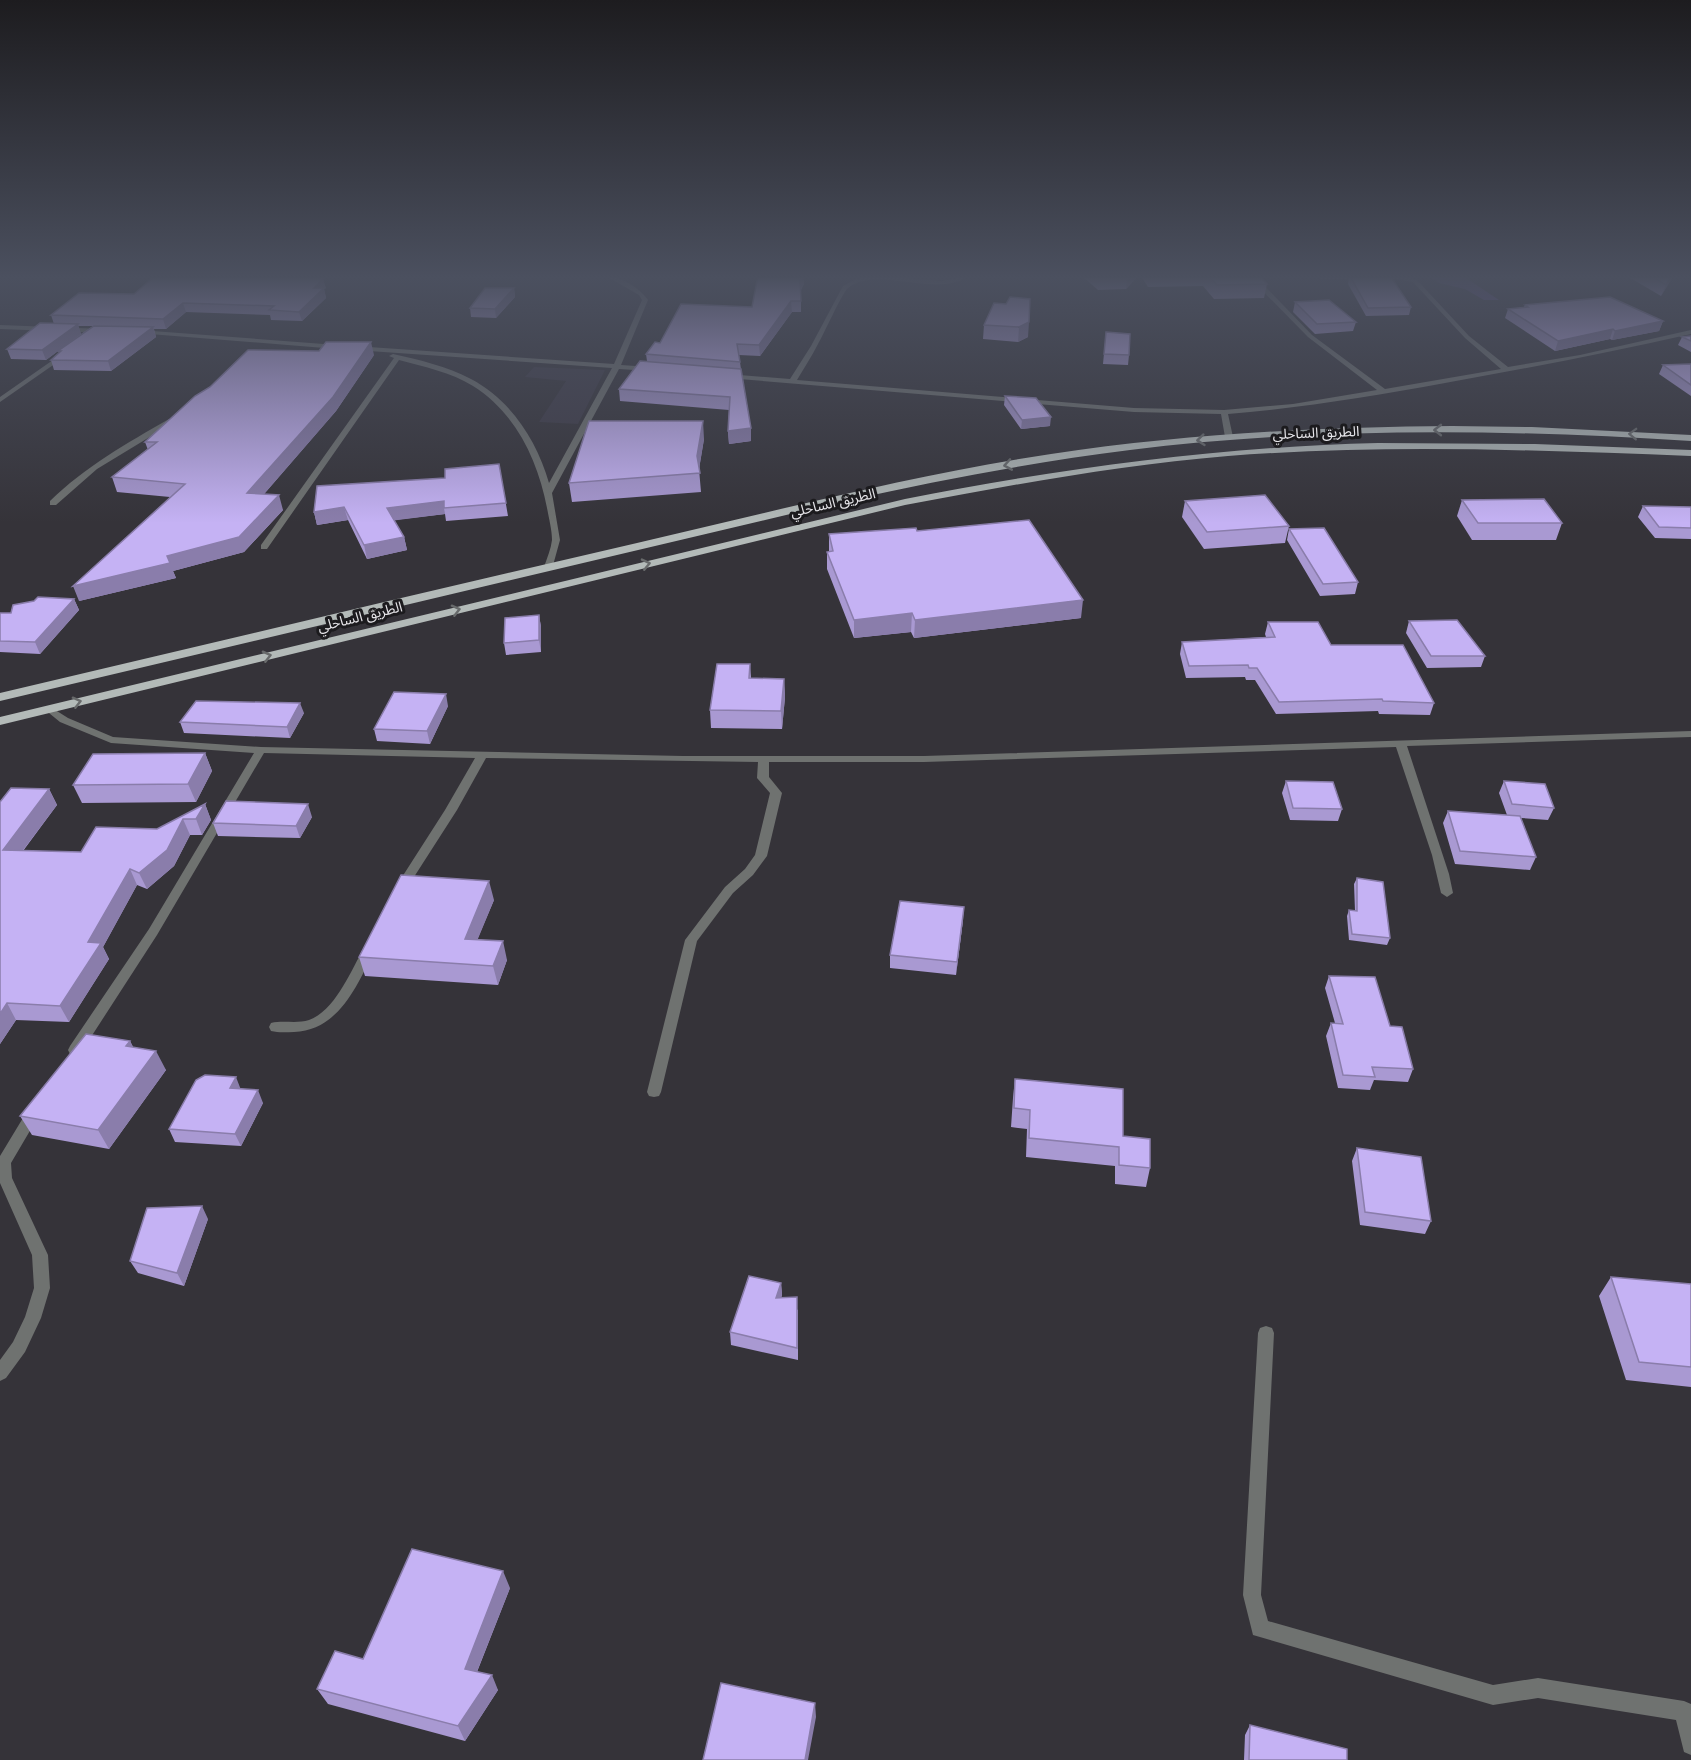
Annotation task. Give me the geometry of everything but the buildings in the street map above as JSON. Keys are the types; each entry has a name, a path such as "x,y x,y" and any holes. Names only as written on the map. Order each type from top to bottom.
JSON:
{"highway":[{"name":"الطريق الساحلي","path":"0,698 549,567 950,476 1053,458 1229,437 1392,430 1519,429 1691,438"},
{"name":"الطريق الساحلي","path":"0,721 905,502 1067,472 1179,458 1271,450 1407,444 1691,453"}],"street":[{"path":"0,400 59,358"},
{"path":"264,547 397,358"},
{"path":"402,358 463,378 488,393 522,430 548,493 556,538 549,567"},
{"path":"502,358 663,370"},
{"path":"548,493 621,358"},
{"path":"792,381 806,358"},
{"path":"1339,358 1383,391"},
{"path":"1493,358 1506,369"},
{"path":"722,375 1134,410 1224,412 1293,406 1573,358"},
{"path":"1224,412 1229,437"},
{"path":"53,503 69,486 82,477 184,414"},
{"path":"48,709 71,723 111,740 261,750 764,759 924,759 1691,734"},
{"path":"1401,744 1412,785 1440,858 1447,893"},
{"path":"66,1062 153,932 261,750"},
{"path":"397,894 451,810 483,754"},
{"path":"654,1092 691,940 729,890 749,872 760,856 776,793 764,778 764,759"},
{"path":"276,1027 306,1026 320,1021 354,980 376,936"},
{"path":"0,1373 19,1347 33,1318 42,1288 40,1255 5,1178 4,1162 41,1101"},
{"path":"1266,1333 1252,1595 1260,1628 1493,1695 1538,1688 1684,1711 1691,1745"}],"shaded area":[{"path":"534,367 605,370 578,424 539,422 566,381 525,377"}]}
